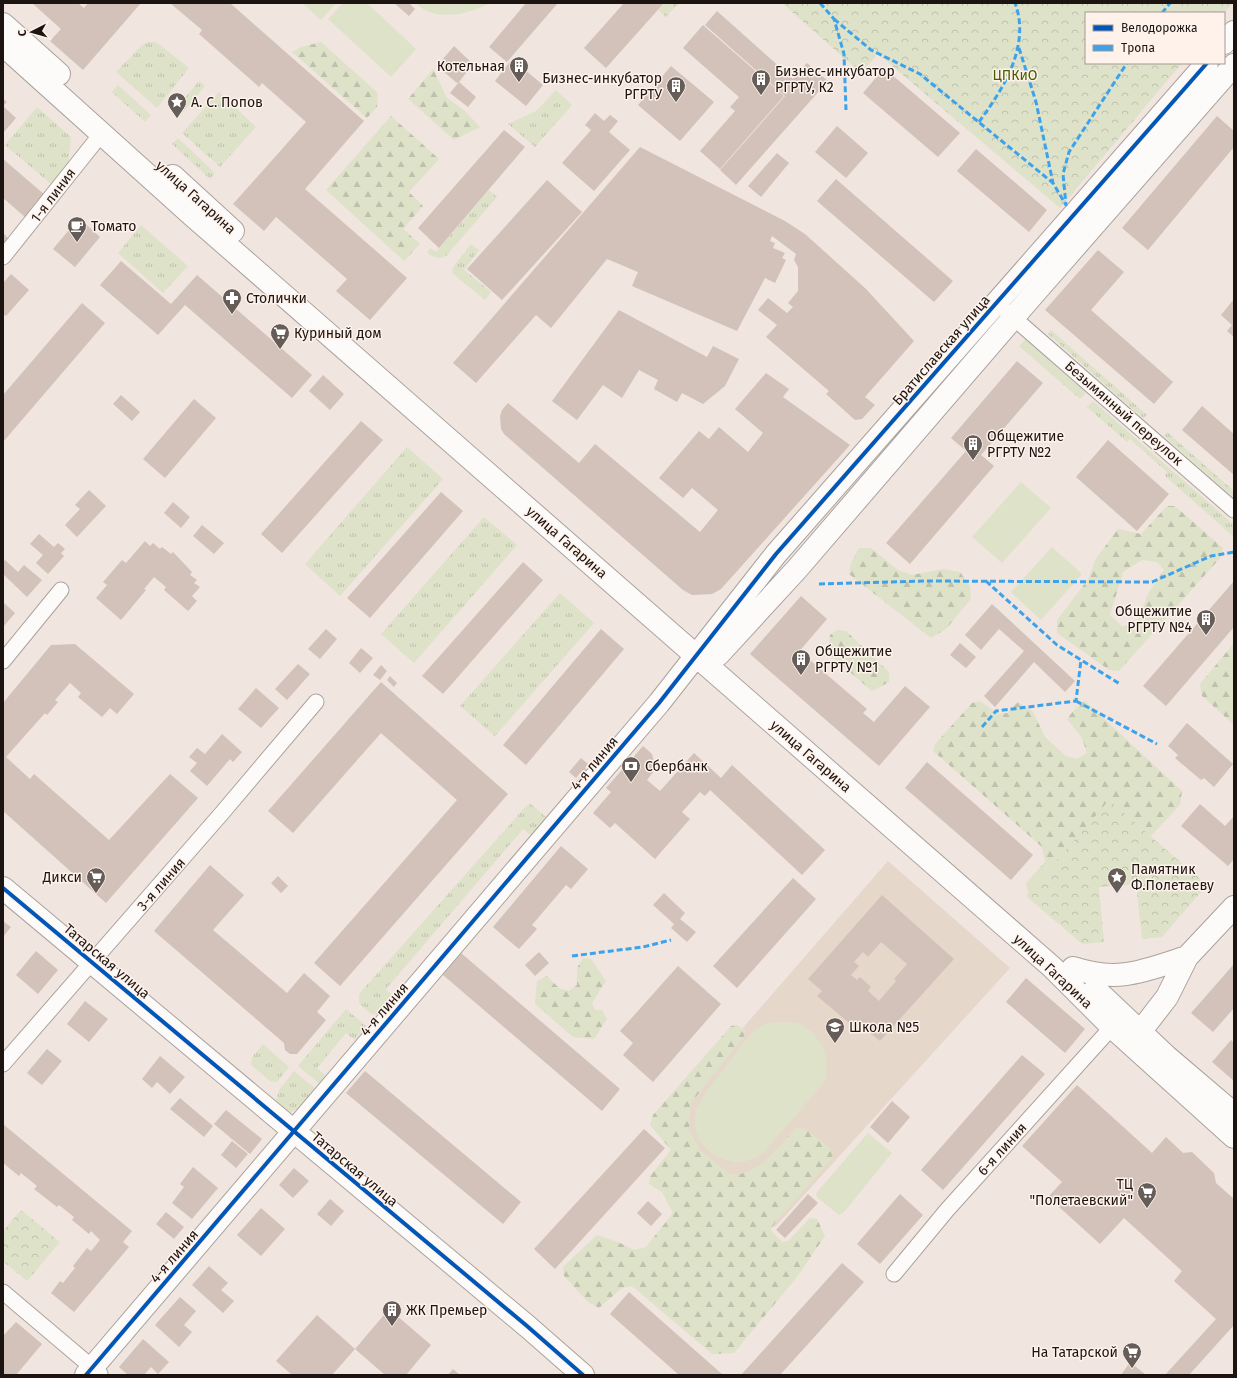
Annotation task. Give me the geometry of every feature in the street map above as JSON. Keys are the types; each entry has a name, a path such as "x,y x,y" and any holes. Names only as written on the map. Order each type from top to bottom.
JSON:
{"street":[{"name":"улица Гагарина","path":"3,24 386,376"},
{"path":"1225,42 1234,32"},
{"name":"улица Гагарина","path":"3,45 102,133 1073,968 1140,1032 1234,1114"},
{"name":"Братиславская улица","path":"707,652 776,554 1206,64"},
{"path":"707,652 797,569 1234,65"},
{"name":"1-я линия","path":"3,257 102,133"},
{"name":"Братиславская улица","path":"996,304 1014,317"},
{"name":"Безымянный переулок","path":"1014,317 1234,510"},
{"path":"3,661 61,590"},
{"name":"улица Гагарина","path":"707,652 1052,967 1112,1027 1234,1137"},
{"name":"4-я линия","path":"93,1373 294,1132 707,652"},
{"name":"3-я линия","path":"3,1064 92,963 316,702"},
{"name":"Татарская улица","path":"3,888 527,1326 583,1375"},
{"path":"1140,1032 1167,997 1186,957 1234,906"},
{"path":"1073,968 1093,974 1113,976 1132,974 1186,957"},
{"path":"1112,1027 1140,1032"},
{"name":"6-я линия","path":"894,1274 947,1210 1112,1027"},
{"path":"1140,1032 1157,1068"},
{"path":"3,1292 93,1373"}],"shaded area":[{"name":"Школа №5","path":"888,861 1010,968 775,1227 662,1121"}],"green space":[{"path":"302,3 336,3 321,20"},
{"path":"343,3 367,3 416,49 391,77 328,19"},
{"path":"415,3 491,3 462,13 442,15 424,9"},
{"path":"665,3 679,3 666,17 658,10"},
{"name":"ЦПКиО","path":"782,3 1233,3 1225,12 1085,12 1085,64 1181,64 1060,208 878,54 861,73"},
{"path":"148,42 156,42 189,68 157,108 116,72 141,46"},
{"path":"321,42 378,93 377,107 367,118 292,52 301,47"},
{"path":"433,69 447,98 464,110 480,127 454,140 408,99"},
{"path":"199,81 205,86 179,117 173,112"},
{"path":"118,85 151,115 145,122 112,92"},
{"path":"556,90 572,105 535,147 508,124 536,111"},
{"path":"219,92 256,127 220,167 182,133"},
{"path":"37,107 71,137 68,165 52,185 5,145"},
{"path":"391,116 439,159 409,192 423,206 403,229 420,244 404,261 326,190"},
{"path":"178,138 215,173 210,179 172,144"},
{"path":"489,190 497,197 446,256 438,258 427,253 430,248 436,252"},
{"path":"141,225 188,266 163,293 118,253"},
{"path":"471,244 479,250 464,270 491,292 485,300 452,273 453,267"},
{"path":"1051,330 1147,415 1143,418 1048,334"},
{"path":"1025,339 1086,393 1080,399 1019,346"},
{"path":"1093,401 1234,525 1234,537 1165,476 1167,472 1130,439 1127,442 1087,407"},
{"path":"1167,432 1234,491 1234,498 1164,436"},
{"path":"407,447 443,479 340,596 305,564"},
{"path":"1021,482 1051,508 1002,563 972,537"},
{"path":"1167,506 1175,506 1223,548 1221,557 1119,671 1109,670 1057,633 1057,620 1089,578 1095,560 1118,529 1141,534","holes":["1142,560 1157,562 1164,570 1148,594 1136,625 1123,627 1110,615 1123,572"]},
{"path":"484,517 517,545 414,663 381,634"},
{"path":"1052,547 1082,574 1041,620 1011,592"},
{"path":"859,548 871,548 898,570 912,575 944,569 960,572 970,586 971,599 946,629 931,638 849,574 851,563"},
{"path":"560,593 594,623 495,736 460,706"},
{"path":"837,630 846,631 889,672 889,682 872,691 828,653 830,635"},
{"path":"1234,643 1234,725 1202,696 1200,684"},
{"path":"980,701 998,714 1007,713 1018,702 1033,712 1045,737 1066,756 1077,759 1087,753 1082,738 1067,719 1075,709 1085,701 1182,791 1180,805 1148,839 1141,881 1097,883 1072,929 1027,890 1026,883 1045,862 1042,847 933,751 935,744 972,703"},
{"path":"1109,800 1207,885 1162,937 1142,939 1136,884 1099,887 1104,942 1082,944 1026,896"},
{"path":"531,804 547,818 537,835 531,835 523,829 386,989 391,994 390,1000 379,1014 371,1014 359,1003 359,994 527,805"},
{"path":"583,958 591,959 606,981 592,1003 595,1010 602,1010 607,1019 594,1039 573,1037 535,1004 537,981 547,976 559,988 569,991 577,985 577,968"},
{"path":"346,1009 366,1026 355,1040 346,1033 317,1068 326,1076 320,1084 298,1066"},
{"path":"781,1022 798,1023 812,1032 823,1047 827,1060 826,1080 763,1153 743,1162 733,1162 717,1156 705,1147 695,1128 695,1117 702,1098 745,1041 755,1031 766,1024"},
{"path":"737,1025 745,1030 744,1036 691,1103 689,1129 700,1150 731,1175 741,1174 760,1165 768,1159 796,1128 805,1129 830,1148 833,1158 776,1221 771,1230 782,1242 788,1241 810,1218 817,1219 825,1236 797,1277 734,1353 712,1354 632,1286 622,1288 599,1308 588,1302 564,1276 563,1267 597,1235 620,1243 634,1250 646,1247 673,1213 662,1192 649,1184 650,1176 671,1150 650,1125 653,1115 731,1026"},
{"path":"263,1044 289,1067 277,1082 270,1081 251,1065 252,1057"},
{"path":"294,1071 316,1089 301,1107 292,1112 281,1109 276,1100 279,1090"},
{"path":"868,1133 892,1153 843,1213 839,1215 818,1198 816,1195 817,1192"},
{"path":"21,1210 60,1242 27,1281 3,1261 3,1231"}],"building":[{"path":"32,3 78,3 84,8 88,3 141,3 83,70 50,41 61,29"},
{"path":"170,3 230,3 364,121 305,189 407,278 370,320 336,291 347,279 276,217 264,231 233,204 306,122 262,83 259,87 199,34 202,30"},
{"path":"394,3 409,3 415,9 409,16"},
{"path":"526,3 558,3 507,62 489,47"},
{"path":"624,3 664,3 606,68 584,48"},
{"path":"717,11 793,79 807,63 828,81 736,185 720,170 785,96 705,25"},
{"name":"Бизнес-инкубатор РГРТУ, К2","path":"703,25 784,96 720,169 700,151 735,111 730,107 739,97 683,48"},
{"path":"454,46 473,64 457,83 437,66"},
{"name":"Котельная","path":"512,59 543,85 526,106 495,81"},
{"name":"Бизнес-инкубатор РГРТУ","path":"671,66 714,102 680,141 638,105"},
{"path":"884,68 960,133 938,157 863,93"},
{"path":"459,82 476,97 468,107 450,93"},
{"path":"3,99 7,102 3,106"},
{"path":"3,106 16,118 3,133"},
{"path":"595,113 604,121 610,115 618,121 609,132 630,150 594,191 562,163 591,130 585,125"},
{"path":"1217,116 1234,131 1234,147 1148,250 1122,228"},
{"path":"837,126 868,153 846,178 815,152"},
{"path":"504,130 525,147 439,248 418,228"},
{"path":"640,147 785,221 805,234 866,289 914,341 865,397 875,405 862,419 855,420 826,394 829,391 766,337 777,325 758,310 768,298 787,313 793,307 788,303 798,291 798,267 794,260 796,254 772,236 770,241 775,243 773,248 785,253 782,258 786,260 775,283 765,278 737,331 632,286 638,272 607,259 551,328 536,315 476,383 453,363"},
{"path":"976,149 1047,210 1029,232 957,171"},
{"path":"777,153 789,163 761,197 748,186"},
{"path":"3,159 45,195 25,217 3,198"},
{"path":"836,179 953,281 934,302 817,201"},
{"path":"547,180 582,212 502,300 467,269"},
{"name":"Томато","path":"79,218 100,237 75,267 53,249"},
{"path":"3,233 8,238 3,244"},
{"path":"1098,250 1124,272 1091,310 1173,382 1154,404 1045,310"},
{"path":"121,261 171,304 197,275 312,375 292,398 185,305 158,335 100,285"},
{"path":"11,274 29,290 6,316 3,314 3,283"},
{"path":"1234,299 1234,337 1227,331 1232,325 1221,315"},
{"path":"82,303 105,323 3,442 3,395"},
{"path":"619,310 707,357 713,346 739,359 725,386 703,404 682,393 677,402 654,389 658,380 639,370 622,398 603,385 577,420 552,401"},
{"name":"Общежитие РГРТУ №2","path":"1017,361 1043,383 981,455 994,466 910,564 886,543 966,451 951,438"},
{"path":"766,373 789,389 783,397 850,445 721,589 712,594 692,595 683,590 504,434 501,429 500,416 502,410 508,403 579,463 595,444 700,532 718,510 692,488 683,498 659,478 699,431 709,439 719,427 748,452 763,433 735,409"},
{"path":"323,375 344,394 330,410 309,391"},
{"path":"121,395 140,412 132,421 113,404"},
{"path":"194,399 216,418 165,478 143,459"},
{"path":"1202,406 1234,434 1234,475 1182,430"},
{"path":"361,421 383,440 282,553 261,534"},
{"path":"1108,440 1169,494 1137,531 1076,477"},
{"path":"89,490 106,506 77,537 65,525 80,509 75,505"},
{"path":"441,492 463,511 370,618 347,598"},
{"path":"173,502 190,517 181,528 164,513"},
{"path":"202,525 224,543 214,554 193,536"},
{"path":"39,534 54,547 58,543 65,549 61,553 64,556 48,574 36,563 43,555 30,544"},
{"path":"145,541 150,546 153,543 160,549 162,547 171,554 173,552 192,572 190,575 197,580 194,583 200,587 192,596 197,601 188,611 164,590 166,587 154,577 144,589 146,590 121,620 96,598 107,585 103,582 122,560 126,563"},
{"path":"5,560 18,572 24,565 42,580 27,597 3,574 3,563"},
{"path":"523,562 543,580 443,694 422,676"},
{"name":"Общежитие РГРТУ №4","path":"1234,581 1234,627 1166,706 1143,686"},
{"name":"Общежитие РГРТУ №1","path":"801,596 827,619 796,655 807,665 811,661 867,709 863,713 874,722 905,686 930,707 879,766 750,654"},
{"path":"3,602 15,613 3,627"},
{"path":"992,604 1075,681 1065,692 1034,662 995,707 984,696 1024,651 999,629 981,650 965,635"},
{"path":"326,629 337,639 320,659 308,649"},
{"path":"601,629 624,649 526,765 503,745"},
{"path":"960,643 976,657 966,668 950,655"},
{"path":"75,644 134,694 117,714 110,708 102,717 78,697 81,693 70,683 55,700 58,702 47,715 45,713 6,757 30,779 34,774 109,840 170,774 198,798 106,903 3,811 3,703 51,645"},
{"path":"361,648 373,658 360,673 349,663"},
{"path":"298,664 310,674 287,700 275,689"},
{"path":"381,665 387,671 380,680 373,675"},
{"path":"390,676 397,683 394,687 387,680"},
{"path":"381,682 508,794 340,986 314,963 457,800 381,733 293,833 268,811"},
{"path":"256,688 279,708 261,728 238,709"},
{"path":"1187,723 1233,764 1214,787 1204,778 1201,780 1175,758 1178,755 1168,746"},
{"path":"222,734 242,752 233,762 230,759 207,786 190,771 197,763 189,757 197,748 205,754"},
{"path":"643,746 652,754 654,762 654,771 647,780 660,791 694,753 721,778 732,765 825,850 802,875 710,790 705,796 700,792 682,812 690,819 655,859 615,823 610,828 593,813 611,792 606,788"},
{"path":"581,758 588,764 585,768 587,770 583,776 580,773 576,778 569,772"},
{"path":"927,762 1033,855 1011,880 905,788"},
{"path":"1200,804 1225,826 1234,816 1234,859 1228,866 1181,826"},
{"path":"561,846 588,869 571,889 566,885 532,925 537,929 519,949 493,927"},
{"path":"210,865 244,895 213,930 287,993 304,973 330,996 317,1012 326,1020 297,1054 290,1054 285,1050 284,1043 154,931"},
{"path":"278,876 288,886 281,893 271,883"},
{"path":"793,878 816,899 737,988 713,966"},
{"path":"664,893 685,913 680,919 696,932 687,942 671,928 674,924 653,905"},
{"path":"882,895 954,959 880,1041 864,1028 860,1032 817,996 822,991 808,979","holes":["881,942 907,964 894,979 896,981 879,1001 868,991 871,987 860,977 857,980 851,975 859,966 854,962 863,952 868,957"]},
{"path":"3,921 11,927 3,937"},
{"path":"36,951 58,970 38,994 16,975"},
{"path":"539,952 549,963 535,976 525,965"},
{"path":"461,953 620,1089 602,1111 443,975"},
{"path":"1234,964 1234,1008 1213,1032 1191,1013"},
{"path":"678,966 721,1004 653,1082 623,1055 633,1043 620,1031"},
{"path":"1026,978 1085,1029 1065,1053 1006,1002"},
{"path":"85,1001 108,1019 89,1042 67,1024"},
{"path":"1231,1040 1234,1043 1234,1081 1212,1062"},
{"path":"47,1049 62,1061 42,1085 27,1073"},
{"path":"1022,1055 1045,1074 943,1190 921,1170"},
{"path":"160,1056 185,1077 170,1094 157,1082 152,1088 142,1079"},
{"path":"365,1071 521,1202 503,1224 346,1093"},
{"name":"ТЦ \"Полетаевский\"","path":"1077,1085 1152,1153 1166,1137 1183,1153 1192,1152 1214,1173 1216,1183 1234,1199 1234,1325 1189,1375 1165,1375 1216,1319 1174,1281 1182,1271 1124,1218 1100,1244 1048,1197 1062,1182 1022,1146"},
{"path":"180,1098 213,1126 204,1137 170,1109"},
{"path":"892,1101 910,1117 888,1143 870,1127"},
{"path":"226,1110 262,1139 250,1154 214,1124"},
{"path":"3,1124 132,1231 123,1242 129,1247 74,1312 51,1293 60,1281 63,1283 75,1268 73,1266 87,1248 91,1251 100,1240 91,1231 89,1234 72,1220 74,1217 59,1205 57,1207 34,1189 37,1186 21,1173 19,1176 3,1163"},
{"path":"644,1129 665,1148 555,1269 534,1249"},
{"path":"232,1141 248,1154 236,1168 221,1155"},
{"path":"193,1167 218,1188 192,1219 172,1203 184,1187 180,1184"},
{"path":"294,1168 309,1181 293,1198 279,1185"},
{"path":"808,1194 818,1203 785,1238 776,1230"},
{"path":"900,1194 923,1215 880,1264 857,1244"},
{"path":"330,1199 344,1211 331,1226 317,1214"},
{"path":"648,1201 662,1214 651,1226 637,1213"},
{"path":"261,1208 285,1229 261,1256 237,1235"},
{"path":"166,1212 184,1227 174,1239 156,1224"},
{"path":"842,1263 864,1282 780,1375 741,1375"},
{"path":"209,1266 228,1283 221,1290 234,1301 223,1313 192,1285"},
{"path":"629,1292 723,1375 679,1375 610,1314"},
{"path":"180,1297 196,1311 184,1325 192,1332 179,1347 155,1325"},
{"name":"ЖК Премьер","path":"389,1309 431,1345 406,1375 385,1375 355,1349"},
{"path":"317,1315 355,1349 332,1375 292,1375 276,1361"},
{"path":"16,1322 42,1344 16,1375 3,1375 3,1336"},
{"path":"143,1339 169,1362 158,1374 151,1367 144,1375 128,1375 119,1367"},
{"name":"На Татарской","path":"1130,1362 1146,1375 1121,1375"},
{"path":"453,1369 460,1375 448,1375"}],"marked path":[{"path":"820,3 834,19 844,54 846,110"},
{"path":"979,122 997,96 1012,66 1017,51 1020,35 1019,19 1015,3"},
{"path":"1163,12 1170,3"},
{"path":"834,19 871,50 920,74 1053,183"},
{"path":"1019,48 1036,102 1053,183 1066,205 1063,174 1069,152 1126,64"},
{"path":"819,584 926,581 1152,582 1211,556 1234,552"},
{"path":"986,581 1057,645 1120,684"},
{"path":"982,727 996,711 1076,701 1081,660"},
{"path":"1076,701 1157,744"},
{"path":"572,956 643,947 671,940"}],"cycle path":[{"path":"86,1375 659,703 776,554 1206,64"},
{"path":"3,888 527,1326 583,1375"}],"place":[{"name":"Котельная","path":"519,83"},
{"name":"Бизнес-инкубатор РГРТУ, К2","path":"761,96"},
{"name":"Бизнес-инкубатор РГРТУ","path":"676,103"},
{"name":"А. С. Попов","path":"177,119"},
{"name":"Томато","path":"77,243"},
{"name":"Столички","path":"232,315"},
{"name":"Куриный дом","path":"280,350"},
{"name":"Общежитие РГРТУ №2","path":"973,461"},
{"name":"Общежитие РГРТУ №4","path":"1206,636"},
{"name":"Общежитие РГРТУ №1","path":"801,676"},
{"name":"Сбербанк","path":"631,783"},
{"name":"Дикси","path":"96,894"},
{"name":"Памятник Ф.Полетаеву","path":"1117,894"},
{"name":"Школа №5","path":"835,1044"},
{"name":"ТЦ \"Полетаевский\"","path":"1147,1209"},
{"name":"ЖК Премьер","path":"392,1327"},
{"name":"На Татарской","path":"1132,1369"}]}
